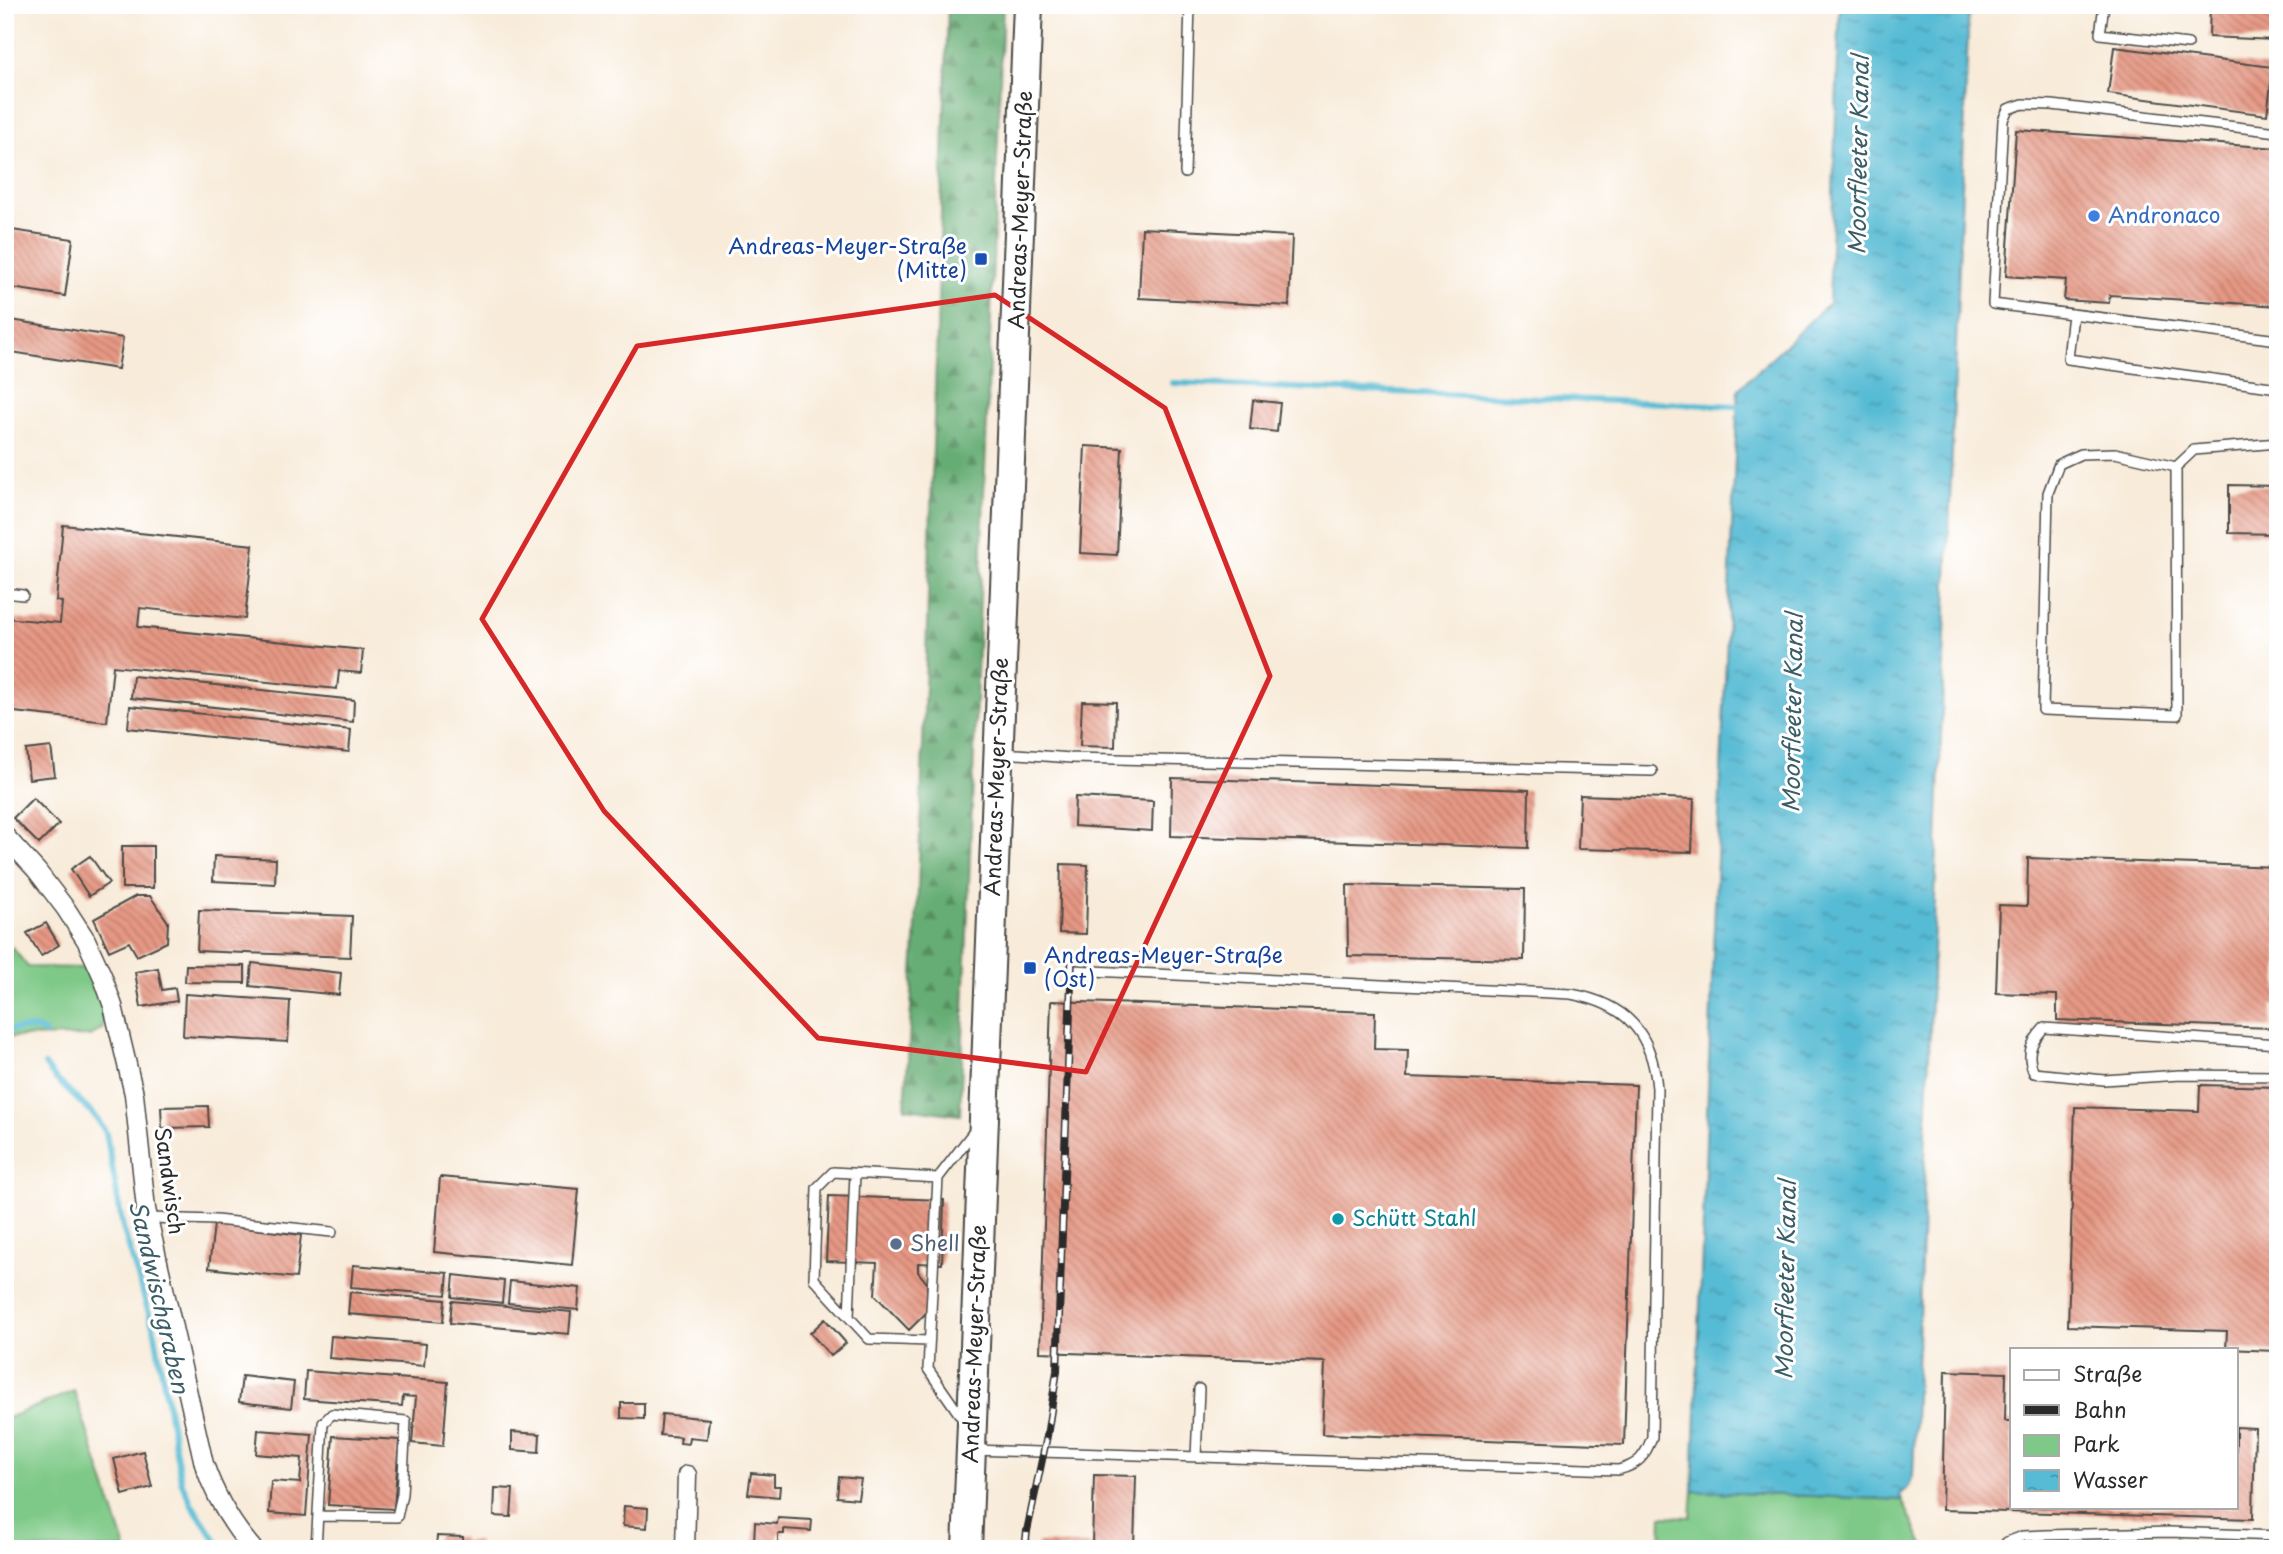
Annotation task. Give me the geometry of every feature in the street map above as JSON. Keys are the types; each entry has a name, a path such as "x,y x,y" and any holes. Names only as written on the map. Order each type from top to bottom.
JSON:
{"main road":[{"name":"Andreas-Meyer-Straße","path":"967,1549 1028,5"}],"street":[{"name":"Sandwisch","path":"5,836 37,871 66,909 86,940 102,975 122,1039 134,1094 149,1218 204,1464 226,1513 253,1549"},
{"path":"685,1549 687,1475"}],"lane":[{"path":"1185,173 1190,5"},
{"path":"2104,5 2100,34 2188,44"},
{"path":"2278,132 2052,105 2023,104 2008,109 2003,120 1993,304 2278,340"},
{"path":"2073,314 2068,359 2278,388"},
{"path":"2176,467 2115,453 2081,454 2059,464 2048,493 2043,710 2177,715 2176,467 2194,450 2278,443"},
{"path":"5,593 23,595"},
{"path":"998,753 1071,758 1652,771"},
{"path":"983,1121 938,1178 928,1369 972,1441 1196,1457 1618,1470 1632,1467 1641,1460 1647,1450 1652,1418 1657,1088 1655,1065 1648,1044 1634,1024 1614,1008 1594,998 1571,994 1072,970"},
{"path":"2278,1044 2044,1028 2035,1039 2029,1060 2034,1073 2104,1080 2180,1074 2278,1076"},
{"path":"929,1341 870,1339 814,1279 817,1188 833,1172 938,1178"},
{"path":"849,1317 855,1173"},
{"path":"149,1218 216,1220 332,1232"},
{"path":"1196,1457 1199,1389"},
{"path":"316,1549 323,1423 332,1414 407,1422 402,1493 397,1517 318,1516"},
{"path":"2001,1549 2007,1542 2023,1536 2170,1532 2278,1536"}],"highlighted area":[{"path":"995,295 1165,408 1270,676 1086,1072 818,1038 604,811 482,619 637,346"}],"green space":[{"path":"948,5 1003,5 960,1115 905,1108 918,891"},
{"path":"12,947 28,967 88,968 106,1016 102,1029 90,1036 5,1037 5,951"},
{"path":"74,1391 126,1549 5,1549 5,1419"},
{"path":"1693,1491 1902,1500 1925,1549 1661,1549 1662,1516 1691,1517"}],"water":[{"name":"Moorfleeter Kanal","path":"1840,5 1969,5 1913,1476 1908,1488 1900,1495 1902,1500 1693,1491 1738,390 1829,303"}],"building":[{"path":"2210,5 2275,5 2274,40 2209,37"},
{"path":"2114,47 2273,67 2267,115 2108,94"},
{"path":"2016,130 2278,148 2278,306 2110,295 2109,303 2064,300 2066,280 2006,276"},
{"path":"1142,228 1292,236 1289,306 1139,298"},
{"path":"5,229 73,239 65,296 5,287"},
{"path":"5,319 123,338 118,369 5,351"},
{"path":"1253,400 1280,403 1277,432 1250,429"},
{"path":"1085,446 1122,448 1117,555 1080,553"},
{"path":"2229,485 2278,486 2278,534 2229,533"},
{"path":"63,525 253,545 245,619 140,608 138,627 363,650 361,673 339,671 337,689 113,666 107,722 5,711 5,618 60,623 62,602 56,601"},
{"path":"133,676 354,700 353,722 131,698"},
{"path":"1082,701 1116,702 1115,747 1080,746"},
{"path":"130,706 351,730 349,752 128,728"},
{"path":"51,747 55,776 29,779 26,750"},
{"path":"1172,778 1529,790 1528,848 1171,836"},
{"path":"1580,795 1694,799 1692,852 1578,849"},
{"path":"1075,797 1153,801 1152,831 1074,826"},
{"path":"33,798 59,824 39,844 13,818"},
{"path":"122,846 153,846 153,888 122,888"},
{"path":"90,856 109,883 89,896 71,869"},
{"path":"214,856 276,859 275,884 213,881"},
{"path":"2028,858 2278,867 2278,1005 2272,1005 2271,1028 2057,1020 2057,995 1996,993 1999,905 2027,906"},
{"path":"1061,864 1088,865 1086,934 1059,933"},
{"path":"1347,885 1525,889 1524,960 1348,956"},
{"path":"136,896 150,896 168,922 167,942 137,956 129,942 109,951 94,919"},
{"path":"199,910 352,916 350,957 197,951"},
{"path":"46,923 59,945 41,956 27,933"},
{"path":"252,963 341,973 339,995 250,986"},
{"path":"186,965 245,966 245,983 185,982"},
{"path":"158,968 162,990 175,988 177,1001 141,1007 135,972"},
{"path":"185,994 290,1001 288,1042 183,1036"},
{"name":"Schütt Stahl","path":"1051,1001 1375,1012 1374,1049 1408,1050 1407,1077 1636,1085 1624,1445 1322,1434 1325,1362 1040,1352"},
{"path":"2200,1085 2278,1087 2276,1351 2226,1348 2227,1331 2068,1326 2075,1107 2199,1111"},
{"path":"208,1106 209,1127 162,1128 161,1107"},
{"path":"440,1177 579,1189 572,1265 434,1252"},
{"path":"829,1196 944,1200 942,1264 918,1263 918,1272 927,1283 927,1312 909,1330 875,1295 877,1263 826,1261"},
{"path":"214,1224 301,1235 296,1278 209,1268"},
{"path":"353,1265 448,1273 446,1295 351,1287"},
{"path":"454,1275 504,1281 502,1303 452,1297"},
{"path":"510,1281 580,1288 578,1310 508,1303"},
{"path":"350,1292 445,1300 443,1322 348,1314"},
{"path":"452,1301 571,1312 569,1334 450,1323"},
{"path":"825,1319 846,1343 831,1356 810,1333"},
{"path":"331,1336 426,1344 424,1366 329,1358"},
{"path":"306,1371 448,1382 443,1446 412,1443 416,1397 403,1396 402,1406 304,1399"},
{"path":"1945,1371 2006,1373 2005,1421 2010,1421 2010,1508 2238,1508 2238,1427 2255,1428 2253,1519 1942,1510"},
{"path":"242,1376 294,1382 291,1408 239,1402"},
{"path":"621,1403 644,1403 644,1419 621,1418"},
{"path":"662,1414 709,1419 707,1439 689,1437 688,1444 680,1443 681,1437 660,1435"},
{"path":"258,1430 312,1434 306,1516 269,1513 271,1481 300,1483 302,1458 256,1454"},
{"path":"512,1432 540,1434 539,1452 512,1450"},
{"path":"333,1436 399,1440 394,1509 328,1505"},
{"path":"143,1451 152,1487 123,1495 114,1459"},
{"path":"751,1473 774,1475 774,1486 780,1486 779,1497 748,1494"},
{"path":"1094,1475 1136,1476 1134,1549 1037,1549 1038,1543 1092,1545"},
{"path":"839,1477 861,1479 858,1499 837,1497"},
{"path":"495,1488 513,1489 511,1517 494,1516"},
{"path":"624,1506 648,1508 647,1528 623,1526"},
{"path":"778,1518 812,1520 811,1531 784,1529 784,1534 778,1534 778,1544 754,1542 755,1522 777,1524"},
{"path":"437,1536 463,1537 463,1541 478,1541 478,1549 436,1549"},
{"path":"2175,1542 2212,1543 2212,1549 2175,1549"}],"waterway":[{"path":"1173,383 1737,406"},
{"name":"Sandwischgraben","path":"5,1030 35,1028 45,1033"},
{"name":"Sandwischgraben","path":"45,1065 96,1117 106,1133 123,1228 155,1333 181,1481 192,1505 222,1549"}],"railway":[{"path":"1025,1549 1057,1371 1072,956"}],"place":[{"name":"Andronaco","path":"2094,216"},
{"name":"Andreas-Meyer-Straße (Mitte)","path":"981,259"},
{"name":"Andreas-Meyer-Straße (Ost)","path":"1030,968"},
{"name":"Schütt Stahl","path":"1338,1219"},
{"name":"Shell","path":"896,1244"}]}
